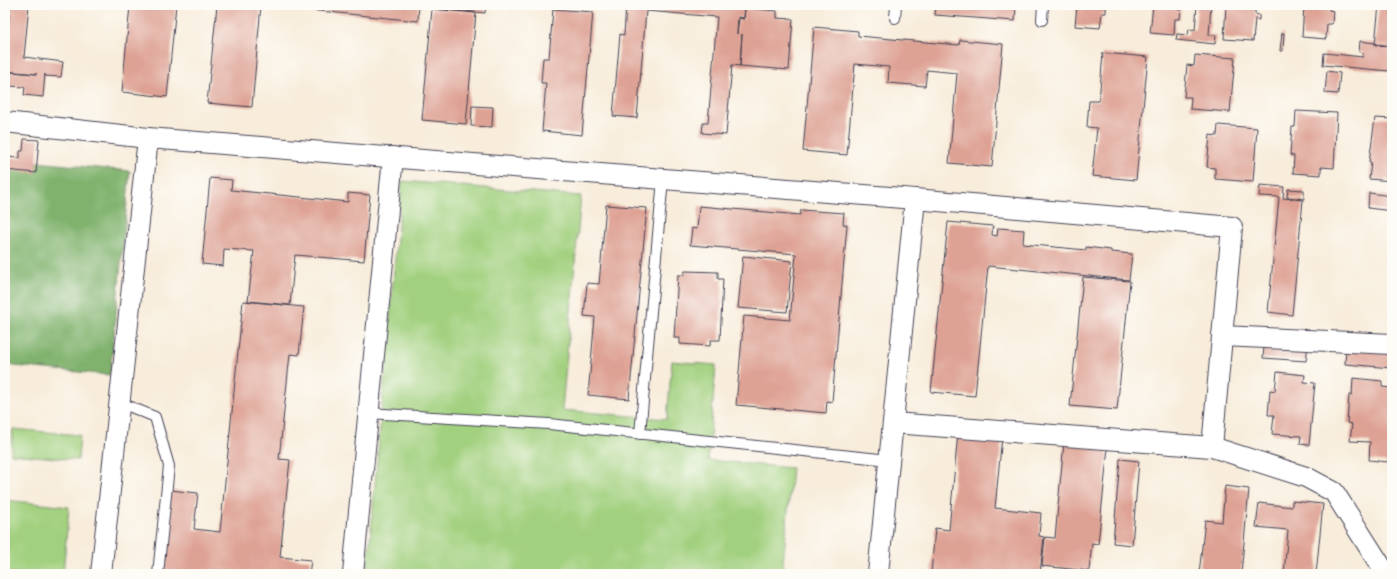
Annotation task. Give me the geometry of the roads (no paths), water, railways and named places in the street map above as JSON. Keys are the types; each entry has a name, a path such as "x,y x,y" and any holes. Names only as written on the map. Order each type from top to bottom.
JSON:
{"street":[{"path":"5,122 148,138 915,199 1232,227 1212,447"},
{"path":"101,574 148,138"},
{"path":"352,574 393,158"},
{"path":"878,574 888,460 915,199"},
{"path":"1222,336 1392,344"},
{"path":"892,423 1212,447 1306,477 1334,492 1386,574"}],"lane":[{"path":"895,18 896,5"},
{"path":"1042,20 1043,5"},
{"path":"640,434 663,179"},
{"path":"119,402 155,417 169,466 158,574"},
{"path":"368,413 549,424 888,460"}]}
